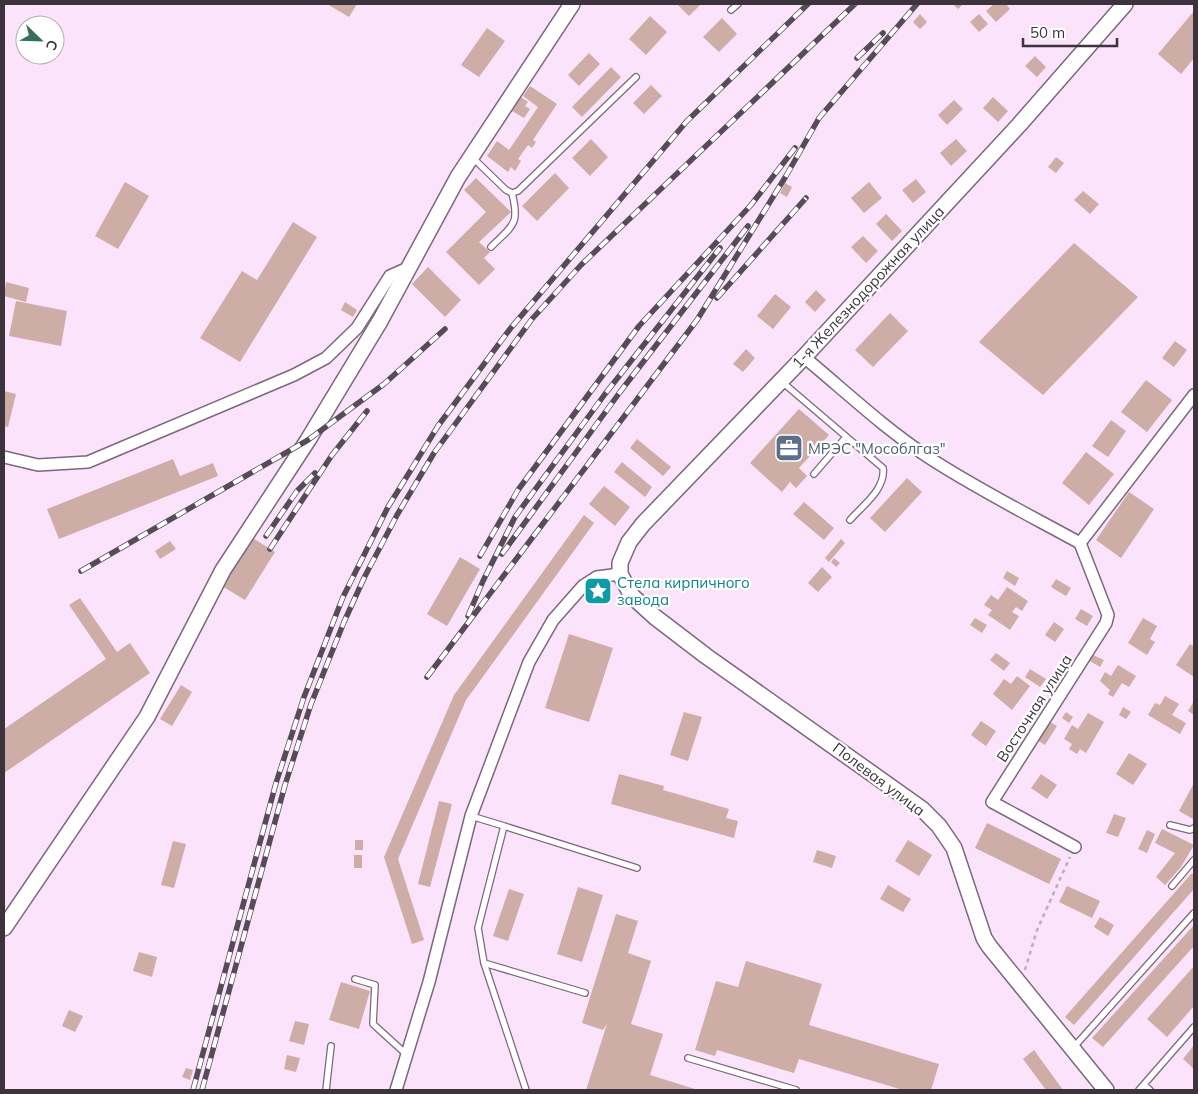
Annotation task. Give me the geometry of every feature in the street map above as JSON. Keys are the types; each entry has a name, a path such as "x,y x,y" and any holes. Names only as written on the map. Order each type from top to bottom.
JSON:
{"main road":[{"path":"4,928 147,717 223,570 312,432 380,321 471,157 572,4"},
{"name":"1-я Железнодорожная улица","path":"620,574 620,563 625,550 643,524 804,357 1019,125 1125,4"},
{"name":"Полевая улица","path":"620,574 632,596 655,617 706,656 867,768 930,818 954,848 984,938 1020,986 1106,1090"}],"street":[{"path":"4,457 38,464 88,462 294,375 326,358 357,328 390,276 408,268"},
{"path":"804,357 928,457 982,490 1080,543 1194,395"},
{"name":"Восточная улица","path":"1075,847 992,802 1106,623 1108,615 1080,543"},
{"path":"396,1090 428,982 471,816 505,720 540,640 553,620 583,586 597,577 620,574"}],"lane":[{"path":"731,10 738,4"},
{"path":"512,193 524,186 636,77"},
{"path":"471,157 506,190 512,193 516,208 514,223 491,246"},
{"path":"781,381 883,468 884,475 878,489 850,520"},
{"path":"814,474 846,437"},
{"path":"471,816 637,868"},
{"path":"504,826 478,928 484,963 526,1090"},
{"path":"1170,826 1192,829 1194,836"},
{"path":"1172,886 1194,860"},
{"path":"1073,1048 1194,913"},
{"path":"484,963 585,993"},
{"path":"355,979 375,985 373,1024 406,1054"},
{"path":"1139,1090 1194,1027"},
{"path":"328,1090 331,1046"},
{"path":"688,1058 796,1090"},
{"path":"1144,1085 1150,1090"}],"path":[{"path":"1020,986 1037,930 1075,847"}],"building":[{"path":"327,4 357,4 349,17"},
{"path":"677,4 701,4 689,16"},
{"path":"953,4 963,4 958,9"},
{"path":"994,4 1006,4 1010,9 996,22 986,11"},
{"path":"1194,11 1194,58 1181,74 1158,54"},
{"path":"920,14 927,22 920,29 913,22"},
{"path":"979,14 988,24 979,32 970,22"},
{"path":"650,16 667,32 646,55 629,39"},
{"path":"722,18 737,34 719,52 703,37"},
{"path":"487,28 505,41 479,77 461,65"},
{"path":"589,53 600,64 579,86 568,75"},
{"path":"1035,56 1046,67 1037,77 1025,66"},
{"path":"611,67 621,77 582,117 572,107"},
{"path":"651,85 662,96 644,114 633,103"},
{"path":"530,86 557,104 533,140 536,142 532,148 528,145 518,159 521,161 515,171 511,167 508,172 487,156 497,141 509,150 538,107 523,96"},
{"path":"521,97 528,102 525,106 530,109 524,118 512,111"},
{"path":"993,97 1008,111 998,122 983,108"},
{"path":"954,100 963,109 947,125 938,115"},
{"path":"591,139 608,157 590,176 572,158"},
{"path":"956,139 967,151 951,166 940,153"},
{"path":"1056,157 1064,163 1056,173 1048,167"},
{"path":"555,173 569,188 537,221 522,206"},
{"path":"476,178 511,212 479,242 490,252 484,258 495,269 479,285 446,252 486,212 464,190"},
{"path":"916,179 926,192 913,203 902,190"},
{"path":"125,182 149,196 118,249 95,236"},
{"path":"869,182 882,198 864,213 851,198"},
{"path":"785,183 792,187 787,197 780,193"},
{"path":"1083,191 1099,204 1090,214 1074,200"},
{"path":"886,214 902,231 892,241 876,224"},
{"path":"293,222 317,237 240,362 200,338 242,271 257,280"},
{"path":"863,236 878,251 866,263 851,247"},
{"path":"1074,243 1138,297 1043,395 979,342"},
{"path":"428,267 461,300 445,317 412,284"},
{"path":"6,282 29,288 26,302 4,296"},
{"path":"816,290 826,300 815,312 805,302"},
{"path":"775,294 791,307 773,329 757,316"},
{"path":"16,301 67,311 61,346 9,336"},
{"path":"345,302 357,310 353,317 341,310"},
{"path":"890,313 908,331 873,367 855,350"},
{"path":"1175,341 1187,350 1174,367 1162,358"},
{"path":"746,349 755,358 743,372 733,364"},
{"path":"1146,380 1172,400 1147,432 1121,412"},
{"path":"4,391 16,394 8,427 4,426"},
{"path":"799,409 829,435 799,468 807,476 796,488 790,482 782,492 750,463"},
{"path":"1111,420 1126,431 1108,457 1092,446"},
{"path":"637,439 671,467 663,476 630,448"},
{"path":"1086,452 1114,474 1089,505 1062,483"},
{"path":"173,459 180,476 213,463 218,476 59,539 47,509"},
{"path":"622,462 652,487 645,497 614,472"},
{"path":"907,478 922,492 885,532 870,518"},
{"path":"604,486 630,507 615,526 589,504"},
{"path":"1129,492 1154,509 1121,558 1096,540"},
{"path":"804,502 834,528 824,540 793,514"},
{"path":"584,515 594,523 466,700 398,859 424,940 412,944 384,857 454,695"},
{"path":"253,538 275,552 245,600 222,586"},
{"path":"841,539 845,543 829,562 825,558"},
{"path":"170,541 176,549 160,559 155,551"},
{"path":"460,557 480,569 447,626 427,614"},
{"path":"834,558 840,563 836,567 831,562"},
{"path":"822,567 832,577 818,592 808,583"},
{"path":"1007,571 1019,578 1015,586 1003,578"},
{"path":"1056,579 1071,588 1066,596 1051,587"},
{"path":"1007,587 1028,601 1022,611 1016,607 1012,612 1019,616 1010,630 988,615 992,610 984,605 991,595 998,600"},
{"path":"80,598 117,652 130,643 150,673 4,773 4,729 106,659 69,605"},
{"path":"1081,609 1093,616 1087,626 1075,619"},
{"path":"975,618 987,625 982,633 970,625"},
{"path":"1143,618 1157,626 1150,639 1155,642 1147,655 1128,643"},
{"path":"1054,622 1064,629 1055,642 1045,635"},
{"path":"569,634 613,648 589,722 545,708"},
{"path":"1190,644 1194,647 1194,677 1176,665"},
{"path":"996,653 1010,663 1004,671 990,660"},
{"path":"1093,655 1104,660 1100,667 1090,661"},
{"path":"1118,665 1136,676 1129,687 1122,683 1113,697 1108,694 1110,690 1100,681 1105,672 1111,676"},
{"path":"1030,669 1046,679 1040,687 1025,677"},
{"path":"1017,676 1030,686 1012,710 993,694 1004,679 1011,684"},
{"path":"181,685 192,692 172,726 160,719"},
{"path":"1165,696 1179,704 1172,715 1186,723 1180,734 1148,715 1155,703 1160,705"},
{"path":"1194,701 1194,715 1188,711"},
{"path":"1123,707 1131,712 1126,719 1119,715"},
{"path":"684,712 702,717 688,761 670,755"},
{"path":"1066,712 1073,717 1069,723 1062,718"},
{"path":"1088,713 1104,722 1086,753 1080,749 1077,754 1069,749 1072,744 1064,739 1072,725 1078,729"},
{"path":"981,721 996,731 986,746 971,735"},
{"path":"1050,722 1057,726 1045,745 1037,740"},
{"path":"1129,753 1147,764 1133,785 1116,774"},
{"path":"619,774 664,786 663,790 729,809 726,818 738,821 734,838 611,804"},
{"path":"1041,774 1057,785 1047,799 1031,788"},
{"path":"1194,783 1194,816 1193,819 1179,811"},
{"path":"439,801 452,804 430,887 418,884"},
{"path":"1114,814 1126,818 1118,837 1106,833"},
{"path":"987,823 1061,859 1049,884 975,848"},
{"path":"1162,829 1194,845 1181,867 1165,885 1156,877 1175,853 1155,843"},
{"path":"1147,830 1155,834 1147,853 1138,849"},
{"path":"355,840 363,840 363,850 355,850"},
{"path":"908,840 932,855 919,876 895,861"},
{"path":"173,841 186,844 174,888 161,885"},
{"path":"817,850 836,856 832,868 813,862"},
{"path":"354,855 362,855 362,868 354,868"},
{"path":"1191,874 1194,874 1194,889 1074,1025 1065,1017"},
{"path":"888,885 911,899 903,912 880,899"},
{"path":"1067,886 1100,901 1092,918 1059,902"},
{"path":"578,887 603,895 582,962 557,954"},
{"path":"509,889 524,894 508,941 493,936"},
{"path":"616,914 638,921 628,953 651,961 631,1024 663,1034 650,1075 698,1090 586,1090 607,1024 603,1030 582,1023"},
{"path":"1100,917 1114,925 1108,936 1094,927"},
{"path":"1194,925 1194,946 1103,1047 1092,1038"},
{"path":"139,952 157,957 152,977 133,971"},
{"path":"746,961 822,984 809,1025 939,1064 931,1090 903,1090 799,1059 794,1073 717,1050 715,1056 695,1050 716,981 738,987"},
{"path":"1194,966 1194,1006 1167,1037 1147,1019"},
{"path":"341,982 370,991 359,1029 329,1020"},
{"path":"69,1010 83,1016 75,1032 62,1026"},
{"path":"295,1021 309,1024 304,1045 289,1041"},
{"path":"1194,1045 1194,1069 1183,1059"},
{"path":"1034,1050 1063,1090 1046,1090 1023,1059"},
{"path":"287,1055 300,1058 296,1072 284,1069"},
{"path":"186,1068 193,1070 190,1080 182,1077"}],"railway":[{"path":"193,1090 276,783 304,697 343,597 388,507 438,426 510,329 687,121 808,4"},
{"path":"202,1090 285,785 311,704 365,576 397,515 434,453 532,319 581,265 855,4"},
{"path":"427,677 697,320 786,176 819,118 917,4"},
{"path":"857,58 883,33"},
{"path":"480,556 518,490 639,326 751,205 795,148"},
{"path":"717,298 806,198"},
{"path":"502,554 620,392 748,226"},
{"path":"468,616 515,517 605,394 720,248"},
{"path":"81,571 308,440 384,384 445,329"},
{"path":"270,549 332,455 367,411"},
{"path":"266,536 297,491 315,473"}],"place":[{"name":"МРЭС \"Мособлгаз\"","path":"789,448"},
{"name":"Стела кирпичного завода","path":"598,591"}]}
